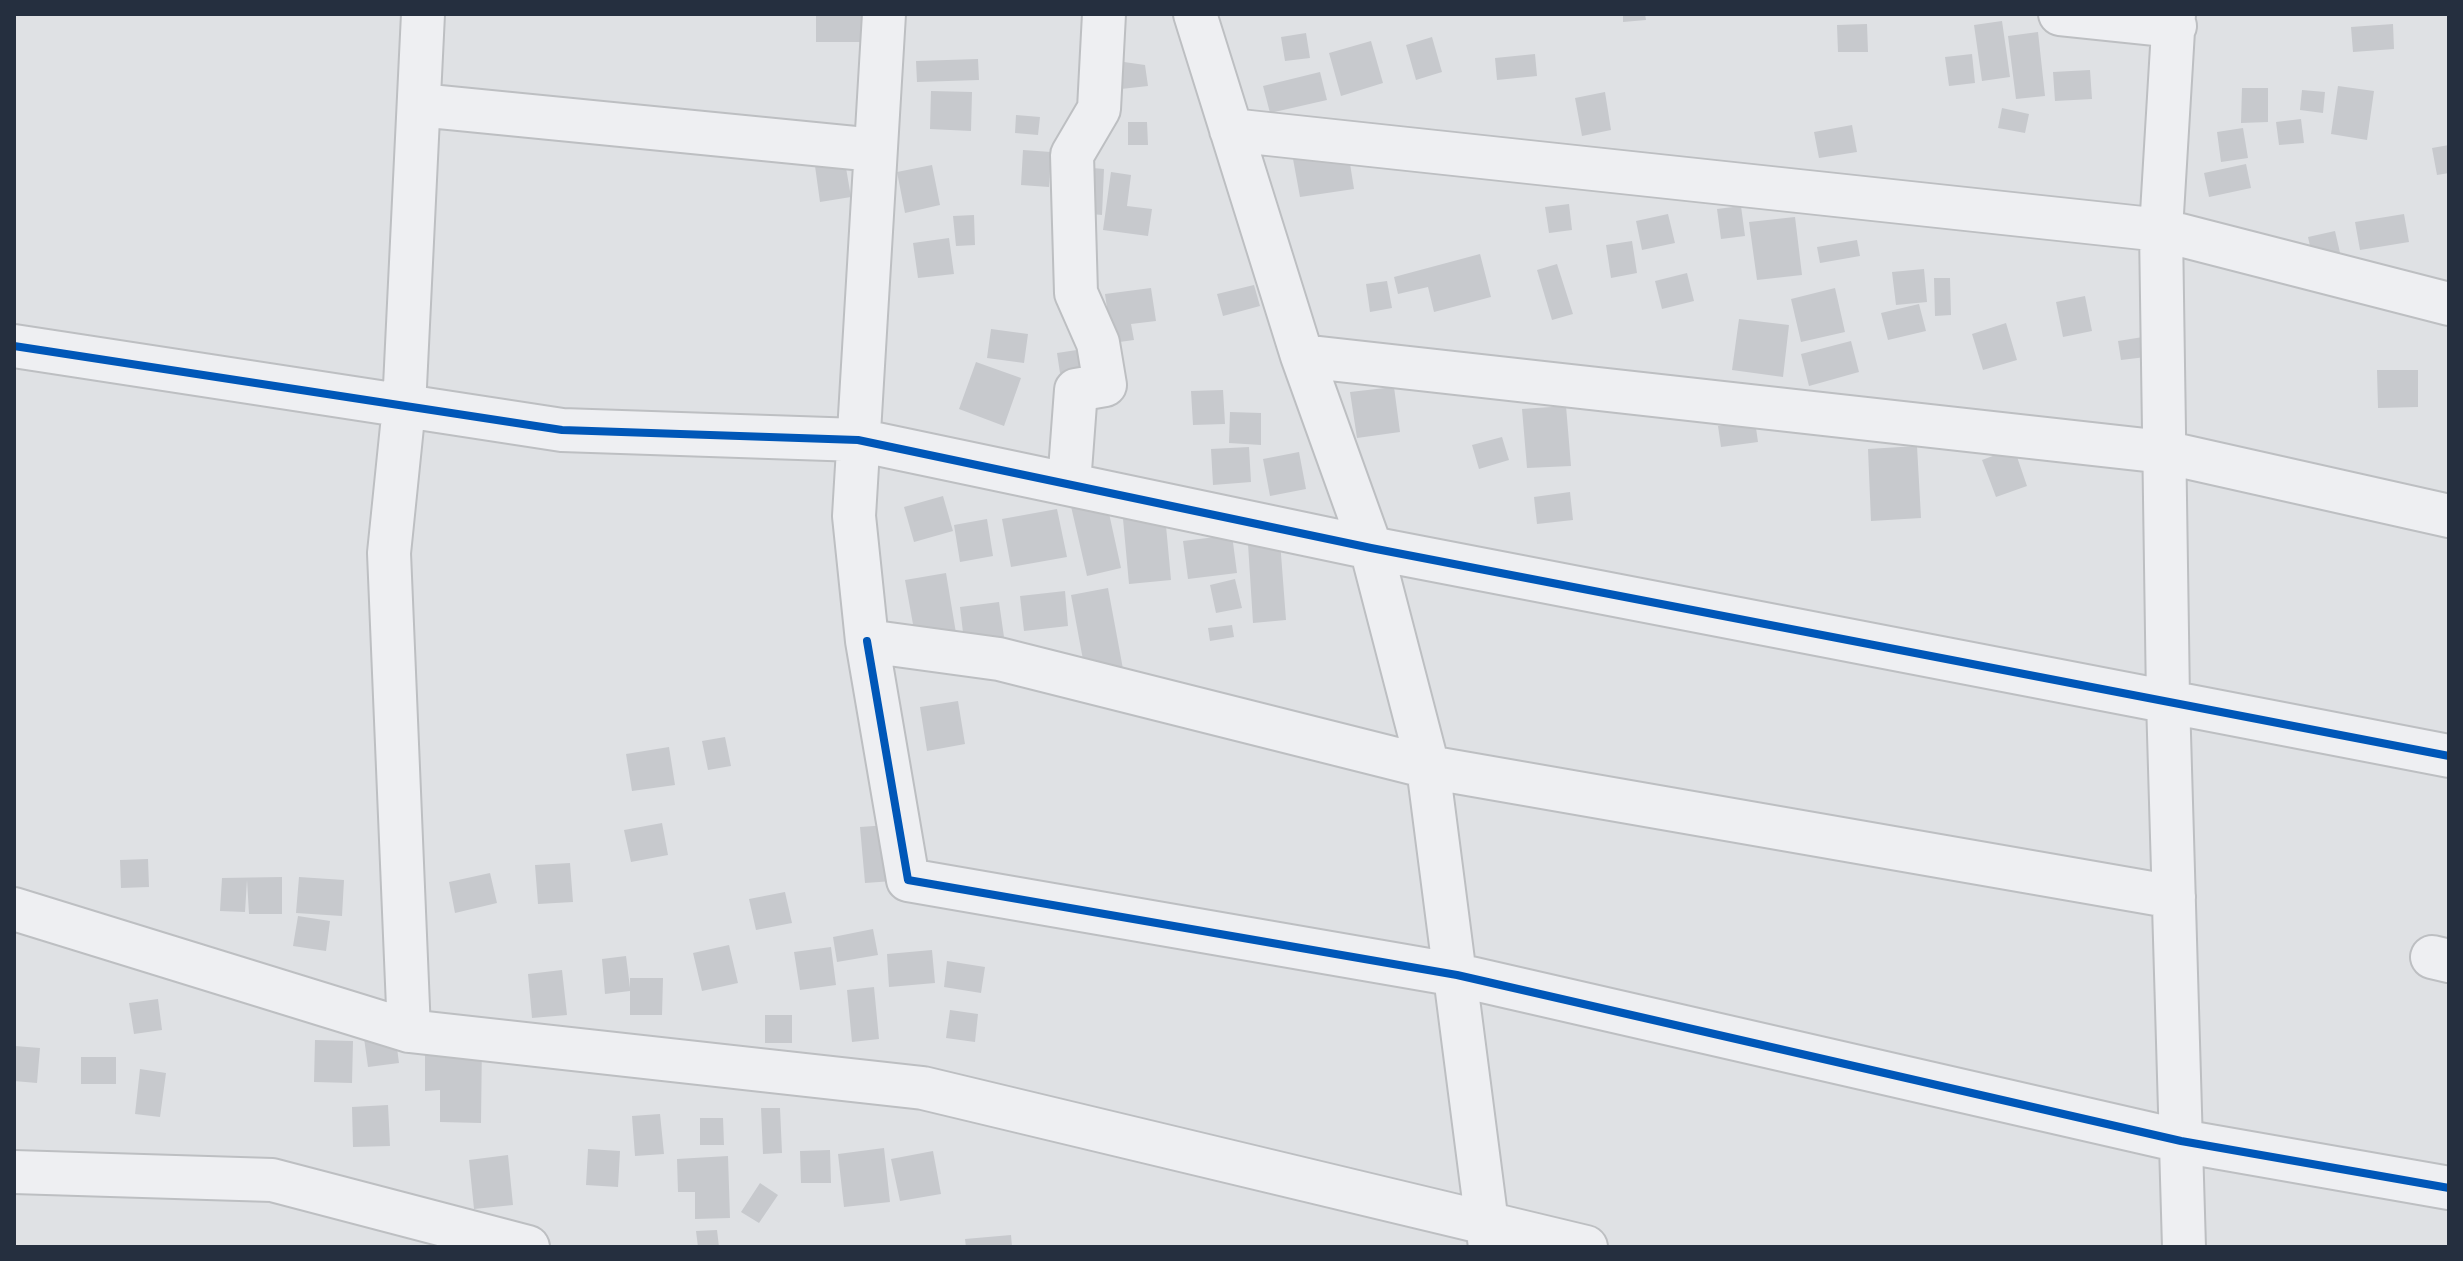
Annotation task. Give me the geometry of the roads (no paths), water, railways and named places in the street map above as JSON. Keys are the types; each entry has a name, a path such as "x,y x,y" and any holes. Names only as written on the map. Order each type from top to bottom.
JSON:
{"street":[{"path":"409,1031 389,553 404,407 423,14"},
{"path":"884,14 854,516 867,641 908,880 1457,975 2181,1141 2449,1188"},
{"path":"1069,484 1076,390 1105,385 1098,343 1076,293 1072,155 1099,109 1104,14"},
{"path":"1195,14 1302,356 1371,548 1428,767 1490,1237"},
{"path":"2060,14 2174,20 2161,230 2168,700 2184,1247"},
{"path":"419,105 875,150"},
{"path":"1231,130 2161,230 2449,304"},
{"path":"14,346 562,430 858,440 1371,548 2449,756"},
{"path":"1302,356 2164,452 2449,516"},
{"path":"867,641 999,659 1428,767 2174,897"},
{"path":"14,909 409,1031 923,1088 1490,1237 1586,1247"},
{"path":"14,1172 272,1180 528,1247"}]}
